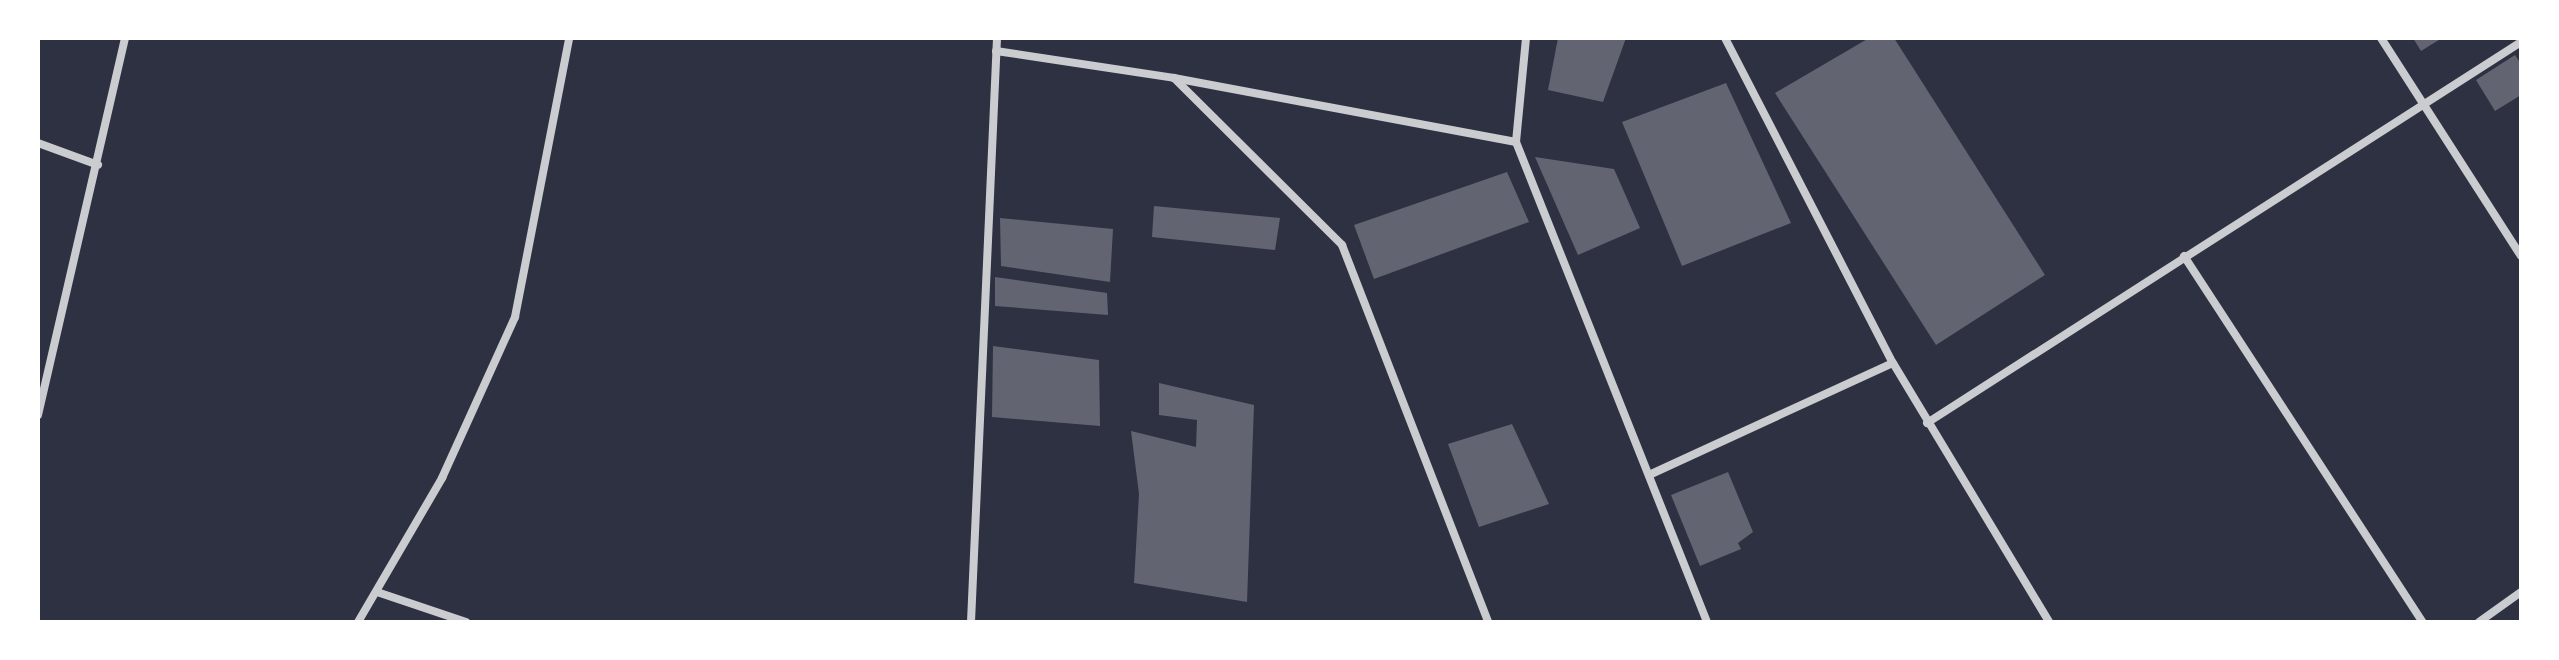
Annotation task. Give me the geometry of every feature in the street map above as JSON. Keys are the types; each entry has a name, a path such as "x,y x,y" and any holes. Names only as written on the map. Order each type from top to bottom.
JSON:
{"street":[{"path":"38,415 125,38"},
{"path":"358,622 442,478 515,317 569,38"},
{"path":"971,622 997,38"},
{"path":"1526,38 1516,142 1707,622"},
{"path":"1725,38 1893,363 2049,622"},
{"path":"2381,38 2521,256"},
{"path":"1927,423 2422,102 2521,42"},
{"path":"996,51 1174,78 1516,142"},
{"path":"1174,78 1342,245 1488,622"},
{"path":"38,143 98,165"},
{"path":"2184,256 2423,622"},
{"path":"1649,475 1893,363"},
{"path":"377,592 466,622"},
{"path":"2479,622 2521,592"}],"building":[{"path":"1558,38 1626,38 1603,102 1548,90"},
{"path":"1869,38 1894,38 2045,275 1936,345 1775,93"},
{"path":"2413,38 2442,38 2421,51"},
{"path":"2515,55 2521,64 2521,95 2495,111 2476,80"},
{"path":"1726,83 1791,223 1682,266 1622,122"},
{"path":"1535,157 1614,169 1640,228 1578,255"},
{"path":"1507,172 1529,222 1374,279 1354,225"},
{"path":"1154,206 1280,218 1275,250 1152,237"},
{"path":"1000,218 1113,229 1110,282 1001,266"},
{"path":"995,277 1107,293 1108,315 995,306"},
{"path":"993,346 1099,360 1100,426 992,417"},
{"path":"1159,383 1254,405 1247,602 1134,583 1139,494 1131,431 1196,447 1197,420 1159,415"},
{"path":"1512,424 1549,504 1479,527 1448,444"},
{"path":"1728,472 1753,532 1738,543 1741,549 1700,566 1671,495"}]}
